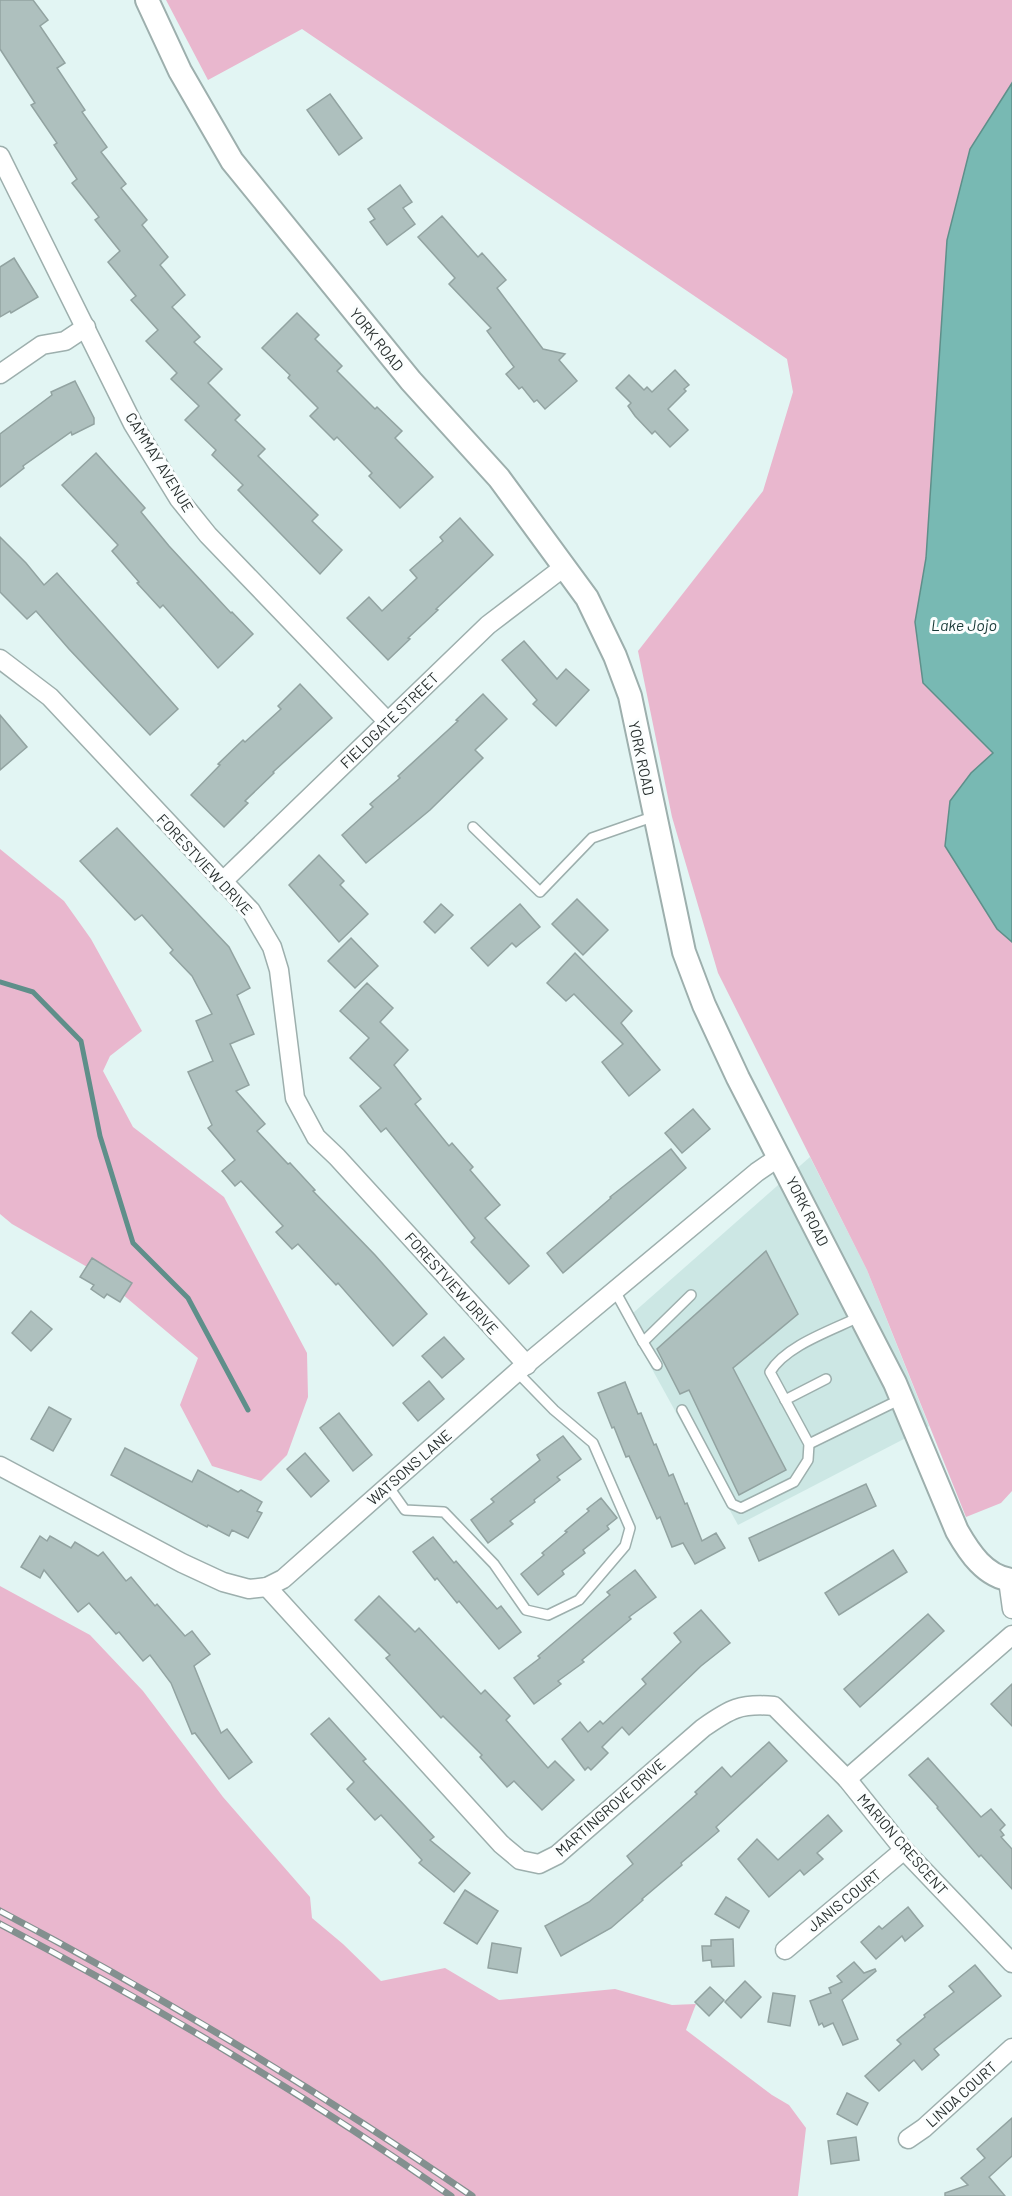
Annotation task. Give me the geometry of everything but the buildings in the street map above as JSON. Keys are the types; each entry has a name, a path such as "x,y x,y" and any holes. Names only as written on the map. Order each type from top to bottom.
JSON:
{"street":[{"name":"YORK ROAD","path":"147,0 180,71 232,161 411,381 499,478 587,598 615,656 630,696 684,952 719,1036 901,1399 957,1531 978,1563 992,1573 1010,1580"},
{"name":"CAMMAY AVENUE","path":"0,156 133,423 179,499 208,535 387,721"},
{"path":"0,374 42,345 65,341 86,327"},
{"name":"FIELDGATE STREET","path":"222,882 488,625 564,567"},
{"name":"FORESTVIEW DRIVE","path":"0,659 50,697 251,911 272,947 281,980 295,1098 316,1137 337,1157 522,1369"},
{"name":"WATSONS LANE","path":"267,1587 283,1579 522,1369 757,1172 779,1157"},
{"path":"0,1466 182,1563 223,1582 249,1589 267,1587"},
{"path":"1010,1580 1012,1609"},
{"name":"MARTINGROVE DRIVE","path":"267,1587 501,1844 520,1860 539,1864 557,1855 703,1728 729,1710 753,1704 774,1706 847,1779"},
{"name":"MARION CRESCENT","path":"1012,1635 847,1779 904,1850 1012,1963"},
{"name":"JANIS COURT","path":"786,1950 904,1850"},
{"name":"LINDA COURT","path":"908,2139 924,2128 1012,2048"}],"lane":[{"path":"473,826 540,891 592,838 655,816"},
{"path":"615,1291 657,1365"},
{"path":"643,1342 691,1295"},
{"path":"682,1410 732,1504 741,1508 794,1482 808,1460 809,1444 770,1372 799,1346 861,1316"},
{"path":"388,1486 405,1510 444,1512 494,1564 526,1610 548,1615 579,1600 625,1546 630,1528 594,1443 554,1410 522,1369"},
{"path":"785,1400 826,1379"},
{"path":"809,1444 901,1399"}],"shaded area":[{"path":"166,0 1012,0 1012,83 970,149 926,558 915,622 923,683 993,754 971,773 945,846 997,929 1012,942 1012,1491 1001,1503 966,1517 867,1270 718,973 672,817 638,651 763,491 793,392 787,359 302,29 208,80"},
{"path":"0,849 64,901 91,939 142,1031 110,1056 103,1071 133,1127 224,1197 307,1353 308,1397 287,1455 261,1481 212,1466 180,1405 198,1358 96,1272 12,1224 0,1214"},
{"path":"810,1157 867,1270 929,1426 738,1525 625,1320"},
{"path":"0,1586 90,1635 143,1691 223,1797 310,1897 312,1918 381,1981 445,1968 499,2000 615,1989 672,2005 696,2004 686,2030 772,2095 789,2105 806,2128 798,2196 0,2196"}],"water":[{"name":"Lake Jojo","path":"1012,83 1012,942 997,929 945,846 950,801 971,773 993,753 923,683 915,622 926,558 947,240 970,149"}],"waterway":[{"path":"0,982 33,992 81,1041 100,1136 133,1243 188,1298 248,1410"}],"railway":[{"path":"0,1911 121,1977 240,2047 415,2157 472,2196"},
{"path":"0,1924 230,2053 342,2123 451,2196"}]}
